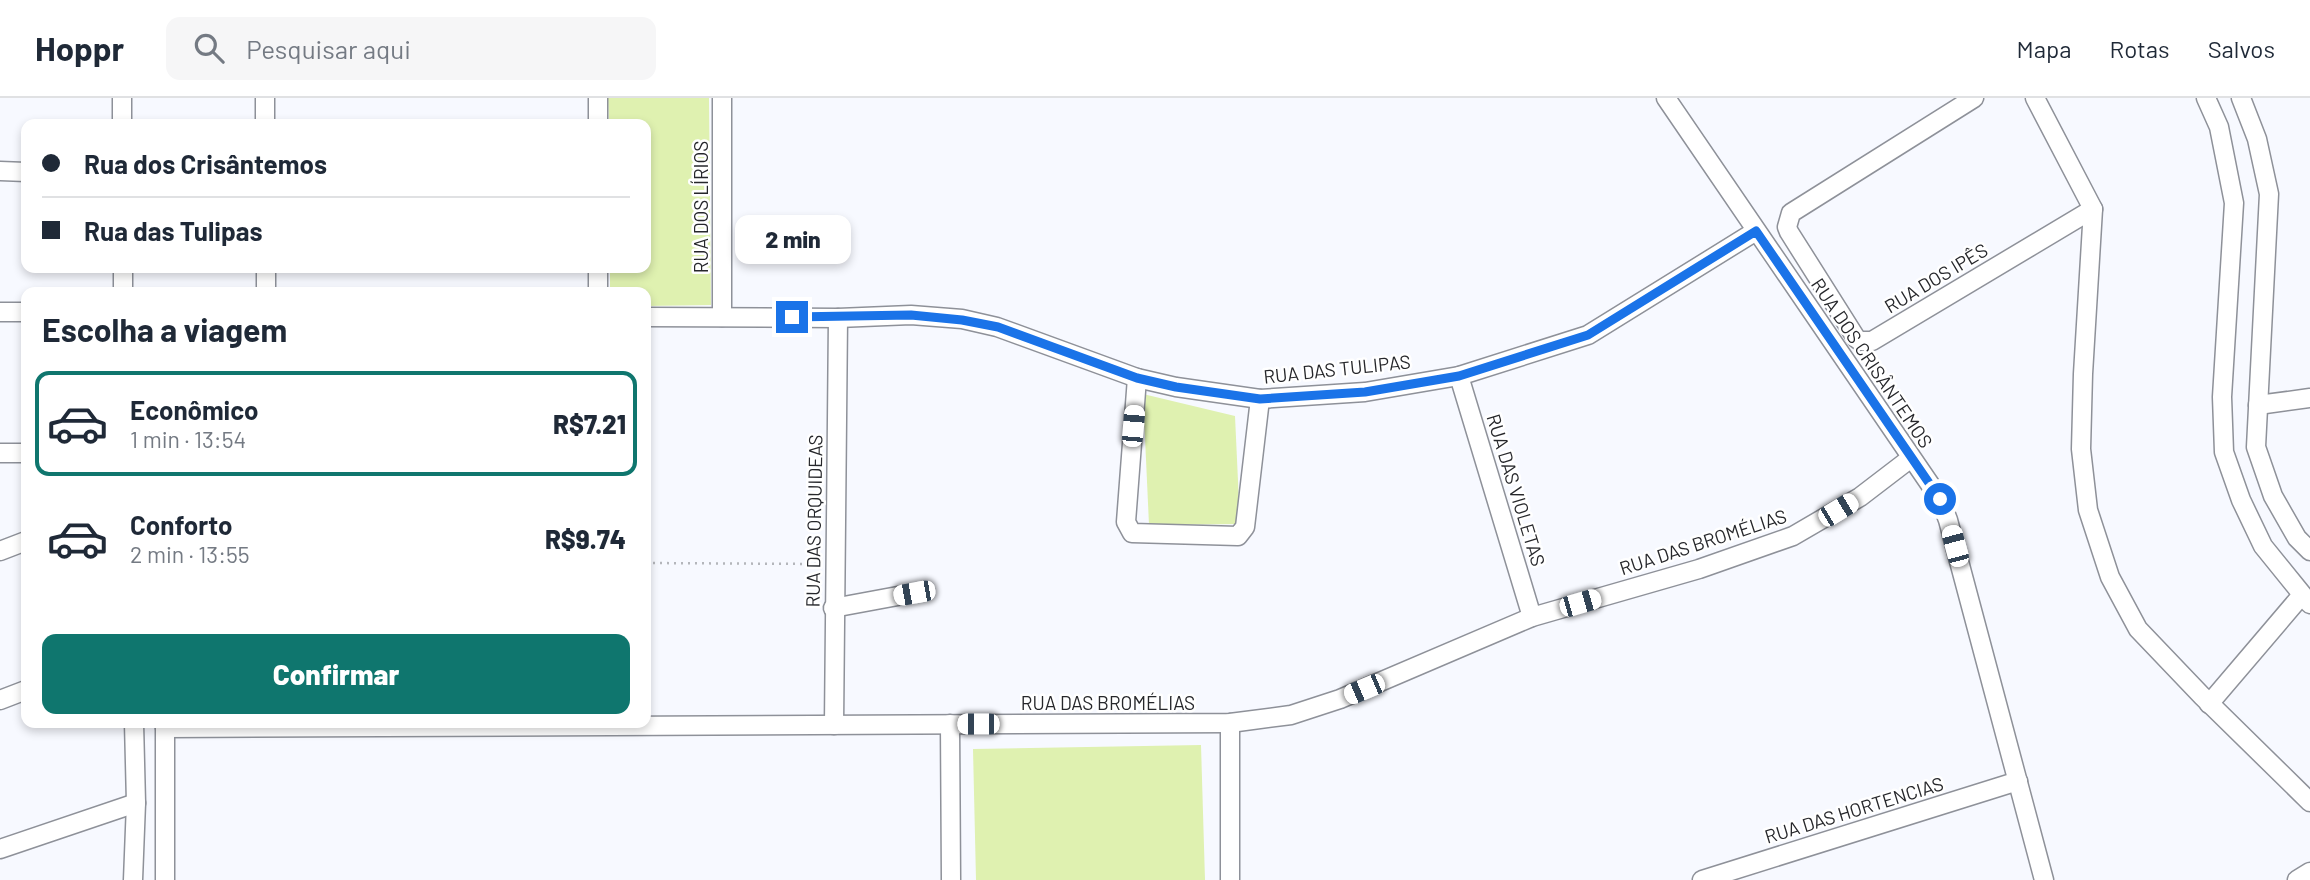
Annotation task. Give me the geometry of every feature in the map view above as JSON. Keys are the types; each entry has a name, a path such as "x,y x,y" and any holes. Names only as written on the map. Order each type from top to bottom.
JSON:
{"street":[{"path":"121,119 122,98"},
{"path":"265,98 265,119"},
{"path":"598,98 598,119"},
{"name":"RUA DOS LÍRIOS","path":"722,98 722,317"},
{"name":"RUA DOS CRISÂNTEMOS","path":"1666,98 1940,499 1948,520 2044,880"},
{"name":"RUA DOS IPÊS","path":"1974,98 1791,214 1787,227 1789,232 1856,338 1860,341 1872,341 2094,209"},
{"path":"2035,98 2094,209 2081,449 2088,510 2110,577 2138,629 2209,704 2310,802"},
{"path":"2206,98 2219,127 2234,203 2222,397 2224,452 2241,500 2263,546 2306,600 2209,704"},
{"path":"2241,98 2257,139 2269,194 2256,447 2273,496 2297,538 2310,551"},
{"path":"0,171 21,172"},
{"name":"RUA DAS TULIPAS","path":"651,317 838,318 911,315 962,320 998,327 1137,378 1176,387 1260,399 1365,392 1459,376 1588,335 1756,231"},
{"path":"0,312 21,312"},
{"name":"RUA DAS ORQUIDEAS","path":"834,725 833,608 838,318"},
{"name":"RUA DAS VIOLETAS","path":"1459,376 1532,617"},
{"path":"1137,378 1126,522 1132,533 1238,536 1242,532 1245,527 1260,399"},
{"path":"2258,405 2310,398"},
{"path":"0,453 21,453"},
{"name":"RUA DAS BROMÉLIAS","path":"651,724 1230,723 1291,715 1340,699 1532,617 1699,569 1793,536 1860,496 1911,458"},
{"path":"0,551 21,543"},
{"path":"833,608 914,593"},
{"path":"0,700 21,692"},
{"path":"1230,723 1230,880"},
{"path":"950,724 951,880"},
{"path":"133,880 136,803 134,728"},
{"path":"165,728 165,880"},
{"name":"RUA DAS HORTENCIAS","path":"1702,880 1741,874 2018,781"},
{"path":"0,849 136,803"},
{"path":"2297,880 2310,872"}],"path":[{"path":"651,563 835,564"}],"green space":[{"path":"608,98 709,98 711,305 651,306 651,287 610,287 610,273 651,273 651,119 609,119"},
{"path":"1143,394 1235,416 1240,524 1149,525"},
{"path":"1201,745 1205,880 976,880 973,749"}],"route":[{"path":"792,317 911,315 962,320 998,327 1137,378 1176,387 1260,399 1365,392 1459,376 1588,335 1756,231 1940,499"}]}
